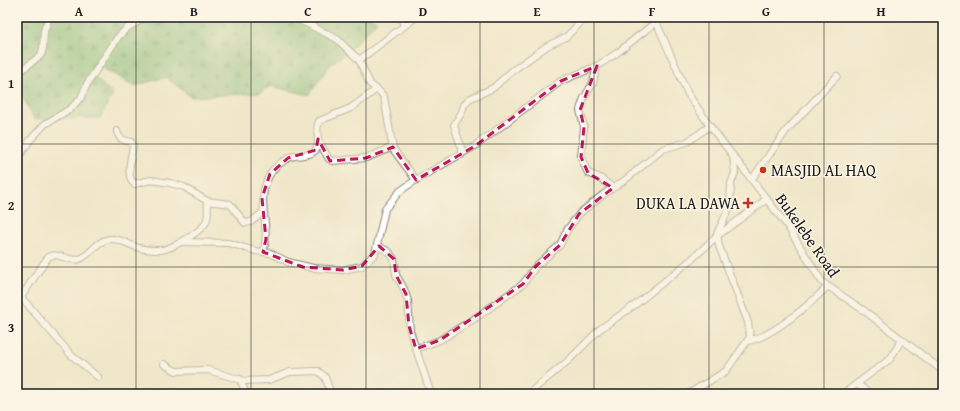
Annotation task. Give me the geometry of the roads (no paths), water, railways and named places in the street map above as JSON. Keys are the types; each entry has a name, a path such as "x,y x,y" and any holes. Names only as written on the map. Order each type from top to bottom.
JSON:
{"street":[{"path":"17,77 22,70 41,55 44,31 49,17"},
{"path":"17,159 44,124 70,109 81,98 90,80 118,37 128,27 138,23 146,17"},
{"path":"294,17 337,39 360,60 370,84 384,97 393,147 416,180"},
{"path":"400,17 404,25"},
{"path":"360,60 383,44 404,25 416,17"},
{"path":"461,155 461,147 454,125 466,102 474,96 493,88 512,71 550,44 566,37 586,17"},
{"path":"181,242 229,243 263,252 303,267 343,270 356,268 369,261 375,254 386,207 400,191 416,180 461,155 556,84 597,66 617,53 655,20"},
{"name":"Bukelebe Road","path":"655,20 688,94 710,126 786,224 816,274 827,286 866,312 901,341 943,372"},
{"path":"597,66 593,83 584,98 580,110 584,127 581,156 588,172 600,178 613,188"},
{"path":"752,179 786,131 836,76"},
{"path":"263,252 266,239 262,214 262,198 271,172 288,158 314,152 317,148 319,121 350,108 377,90"},
{"path":"416,350 440,340 477,317 523,284 536,266 560,245 579,214 663,149 687,142 710,126"},
{"path":"117,131 119,136 126,142 131,142 133,146 130,159 133,183 138,184 153,180 179,185 207,201 230,204 245,223 249,223 262,214"},
{"path":"318,139 329,159 332,161 366,158 393,147"},
{"path":"688,394 722,375 748,341 750,332 748,322 719,246 717,236 730,202 731,183 735,173 733,156"},
{"path":"528,394 568,361 600,329 635,305 692,259 717,236 767,199"},
{"path":"17,303 43,262 51,255 57,254 73,259 80,259 102,242 111,239 124,241 136,247 159,251 181,242 198,232 206,223 208,214 207,201"},
{"path":"378,246 389,252 394,259 396,275 406,294 409,326 430,394"},
{"path":"748,341 775,328 811,302 827,286"},
{"path":"21,297 71,355 98,377"},
{"path":"843,394 890,358 901,341"},
{"path":"164,364 176,371 208,370 240,379 268,380 290,372 318,371 325,377 331,394"},
{"path":"240,379 246,394"},
{"path":"857,384 870,394"}],"place":[{"name":"MASJID AL HAQ","path":"763,170"},
{"name":"DUKA LA DAWA","path":"748,203"}]}
